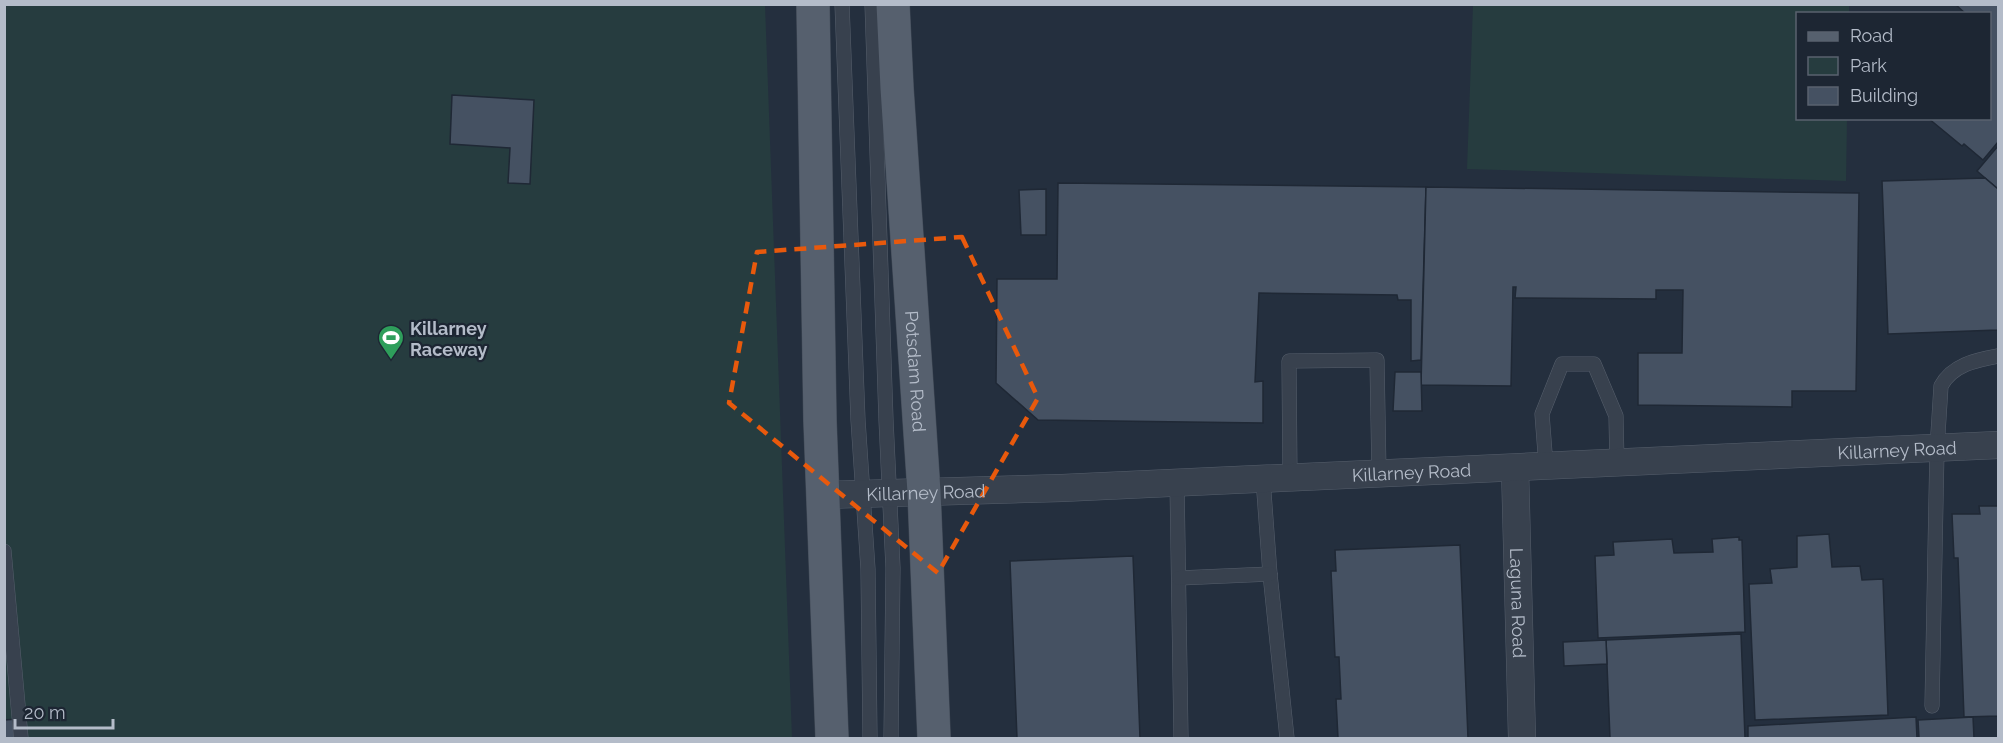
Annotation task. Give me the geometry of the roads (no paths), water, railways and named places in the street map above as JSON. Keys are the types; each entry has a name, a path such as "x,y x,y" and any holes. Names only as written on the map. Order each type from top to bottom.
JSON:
{"main road":[{"path":"813,4 820,421 832,738"},
{"name":"Potsdam Road","path":"893,4 924,492 934,738"}],"street":[{"name":"Killarney Road","path":"824,495 1177,483 1998,445"},
{"name":"Laguna Road","path":"1515,468 1522,738"}],"lane":[{"path":"842,4 858,420 868,569 870,738"},
{"path":"872,4 893,568 891,738"},
{"path":"1932,706 1937,449 1941,386 1946,377 1959,367 1998,356"},
{"path":"1290,478 1289,361 1377,360 1379,474"},
{"path":"1546,466 1542,414 1562,364 1594,364 1616,416 1617,464"},
{"path":"1263,479 1287,738"},
{"path":"1177,483 1181,738"},
{"path":"4,551 21,738"},
{"path":"1179,578 1270,574"}],"place":[{"name":"Killarney Raceway","path":"391,361"}]}
